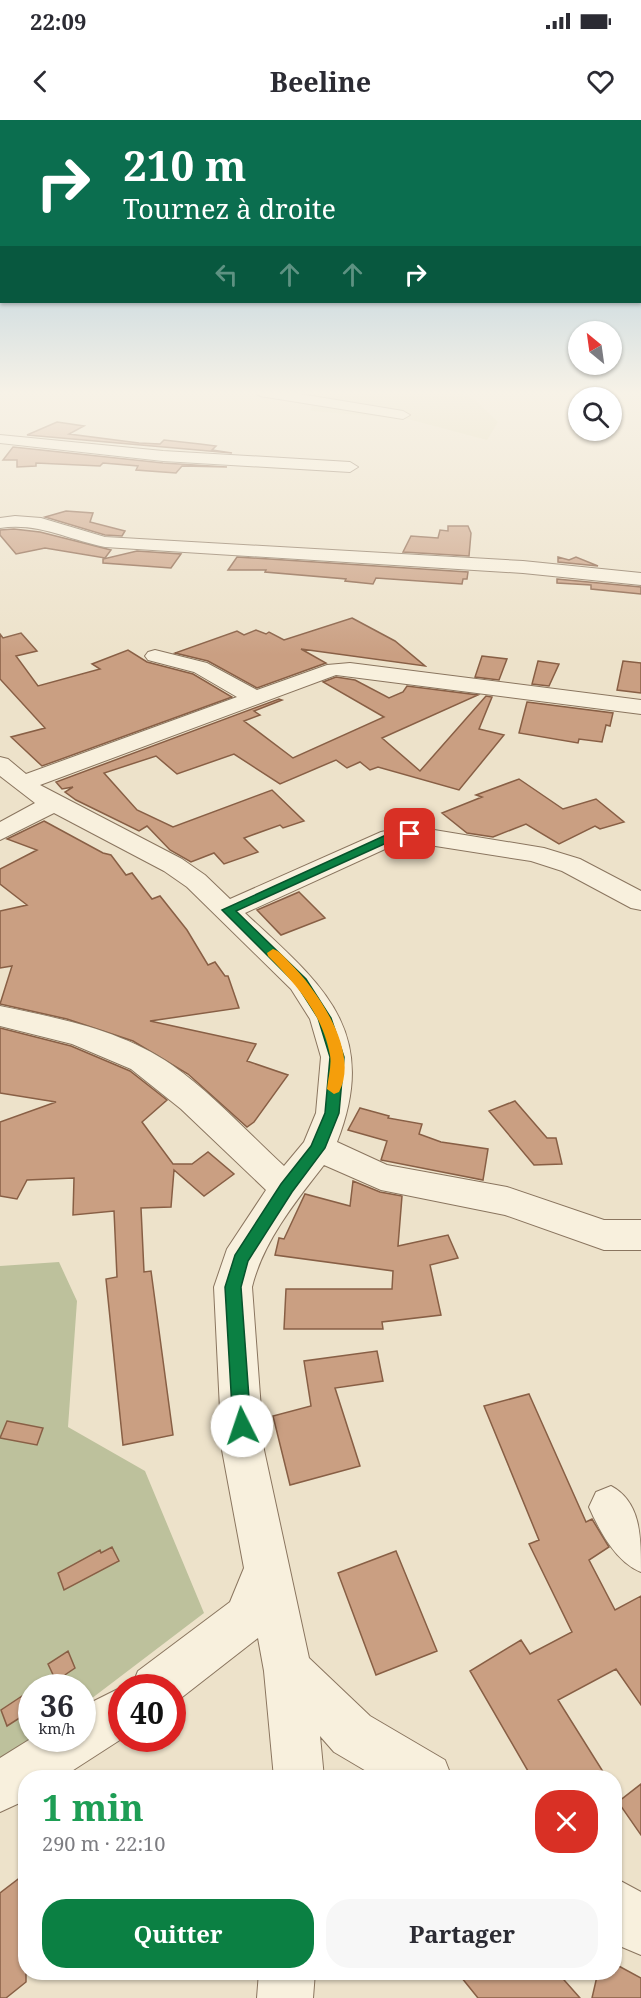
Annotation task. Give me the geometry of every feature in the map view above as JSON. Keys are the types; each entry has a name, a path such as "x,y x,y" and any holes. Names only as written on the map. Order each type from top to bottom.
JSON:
{"street":[{"path":"0,523 30,519 88,539 105,542 512,567 641,579"},
{"path":"155,656 169,662 200,667 255,698"},
{"path":"12,774 255,698 334,669 350,669 641,707"},
{"path":"12,774 53,804 172,865 228,910 301,982 325,1018 337,1057 332,1113 318,1148 286,1188 240,1260 233,1287 243,1450 288,1671 298,1770"},
{"path":"0,832 53,804"},
{"path":"228,910 390,837 410,834 535,854 571,865 641,902"},
{"path":"0,1016 67,1030 117,1050 158,1072 195,1102 244,1152 286,1188"},
{"path":"318,1148 381,1177 507,1201 603,1235 641,1235"},
{"path":"611,1507 641,1550"},
{"path":"173,1674 246,1618 268,1566"},
{"path":"288,1671 352,1734 413,1770"},
{"path":"26,1770 55,1752"},
{"path":"0,1786 18,1775"},
{"path":"622,1911 641,1928"},
{"path":"285,1998 286,1980"}],"green space":[{"path":"59,1262 77,1301 68,1427 145,1471 204,1613 124,1674 108,1674 108,1686 96,1695 96,1674 18,1674 18,1746 0,1758 0,1266"}],"building":[{"path":"66,511 93,513 90,522 125,531 122,536 105,535 45,517"},
{"path":"448,526 468,526 471,533 469,556 403,552 411,536 438,538 440,530 448,531"},
{"path":"0,530 40,532 111,550 105,558 45,548 16,554 0,535"},
{"path":"137,551 181,554 171,568 103,563 103,559"},
{"path":"237,557 468,572 467,579 463,579 462,584 376,578 373,584 345,581 346,579 265,572 266,570 228,570"},
{"path":"558,557 569,560 576,557 598,566 558,562"},
{"path":"557,579 641,587 641,594 591,589 591,585 557,583"},
{"path":"352,618 395,641 425,666 301,649 326,663 257,688 208,661 175,653 237,631 244,635 256,630 266,634 269,632 284,640"},
{"path":"21,633 37,651 16,656 38,686 100,669 92,664 128,650 147,662 193,674 232,697 42,766 11,737 45,728 0,679 0,634 3,638"},
{"path":"482,656 507,659 499,680 475,677"},
{"path":"538,661 559,664 549,686 532,684"},
{"path":"623,661 641,663 641,693 617,690"},
{"path":"336,677 355,680 389,698 403,692 407,686 478,695 382,738 420,771 486,696 492,697 479,729 504,735 459,790 378,767 370,770 360,762 347,768 336,760 280,784 234,754 177,774 156,756 104,773 137,810 173,827 272,790 304,821 283,828 280,825 244,838 258,852 224,864 214,853 191,862 170,850 147,826 139,831 76,800 65,792 73,787 62,789 56,782 279,699 282,700 254,711 260,715 244,721 293,758 384,717 323,682"},
{"path":"527,702 613,713 610,726 606,725 602,742 579,739 578,743 519,733"},
{"path":"519,779 563,809 596,799 624,822 600,829 595,826 559,844 526,824 493,837 467,833 442,813 482,797 476,795"},
{"path":"44,821 103,853 111,855 126,875 132,873 152,899 160,896 187,930 208,965 215,962 225,976 228,976 239,1008 150,1021 256,1044 247,1061 288,1075 254,1122 247,1127 188,1074 133,1041 67,1019 0,1004 12,966 0,968 0,911 27,905 0,884 0,869 37,850 7,839"},
{"path":"299,892 325,918 281,935 257,910"},
{"path":"0,1028 71,1046 130,1071 167,1100 142,1122 173,1164 192,1164 208,1152 234,1174 204,1196 174,1170 171,1207 141,1208 144,1272 151,1271 173,1435 123,1445 106,1279 117,1277 114,1211 73,1215 74,1178 27,1180 17,1199 0,1196 0,1122 56,1102 0,1093"},
{"path":"515,1101 547,1138 556,1138 562,1164 534,1165 489,1111"},
{"path":"360,1108 389,1116 388,1118 422,1124 419,1134 441,1142 488,1149 483,1180 381,1160 387,1141 348,1130"},
{"path":"353,1181 380,1192 402,1196 398,1246 448,1235 458,1258 430,1265 441,1315 382,1322 383,1329 284,1329 286,1289 392,1289 393,1271 275,1255 279,1238 284,1239 305,1194 350,1206"},
{"path":"377,1351 383,1381 335,1388 360,1466 290,1485 273,1416 311,1406 304,1361"},
{"path":"529,1394 586,1522 592,1519 609,1547 589,1560 615,1610 641,1596 641,1705 616,1669 558,1700 602,1770 527,1770 470,1671 521,1640 530,1654 572,1632 529,1544 539,1540 484,1406"},
{"path":"7,1421 43,1428 37,1445 0,1438"},
{"path":"112,1547 119,1561 64,1590 58,1573 100,1550 101,1553"},
{"path":"396,1551 437,1651 376,1675 338,1573"},
{"path":"68,1651 75,1668 66,1674 53,1674 48,1664"},
{"path":"18,1699 18,1719 7,1726 1,1710"},
{"path":"641,1784 641,1835 622,1808 622,1799"},
{"path":"18,1879 18,1980 26,1980 26,1982 6,1998 0,1998 0,1893"},
{"path":"622,1968 641,1978 641,1998 592,1998 596,1980 622,1980"},
{"path":"463,1980 564,1980 580,1998 478,1998"}],"slow traffic":[{"path":"273,953 301,982 325,1018 337,1057 334,1089"}],"route":[{"path":"242,1426 233,1287 240,1260 259,1234 286,1188 318,1148 332,1113 337,1057 325,1018 301,982 258,937 228,910 390,837 410,834"}]}
